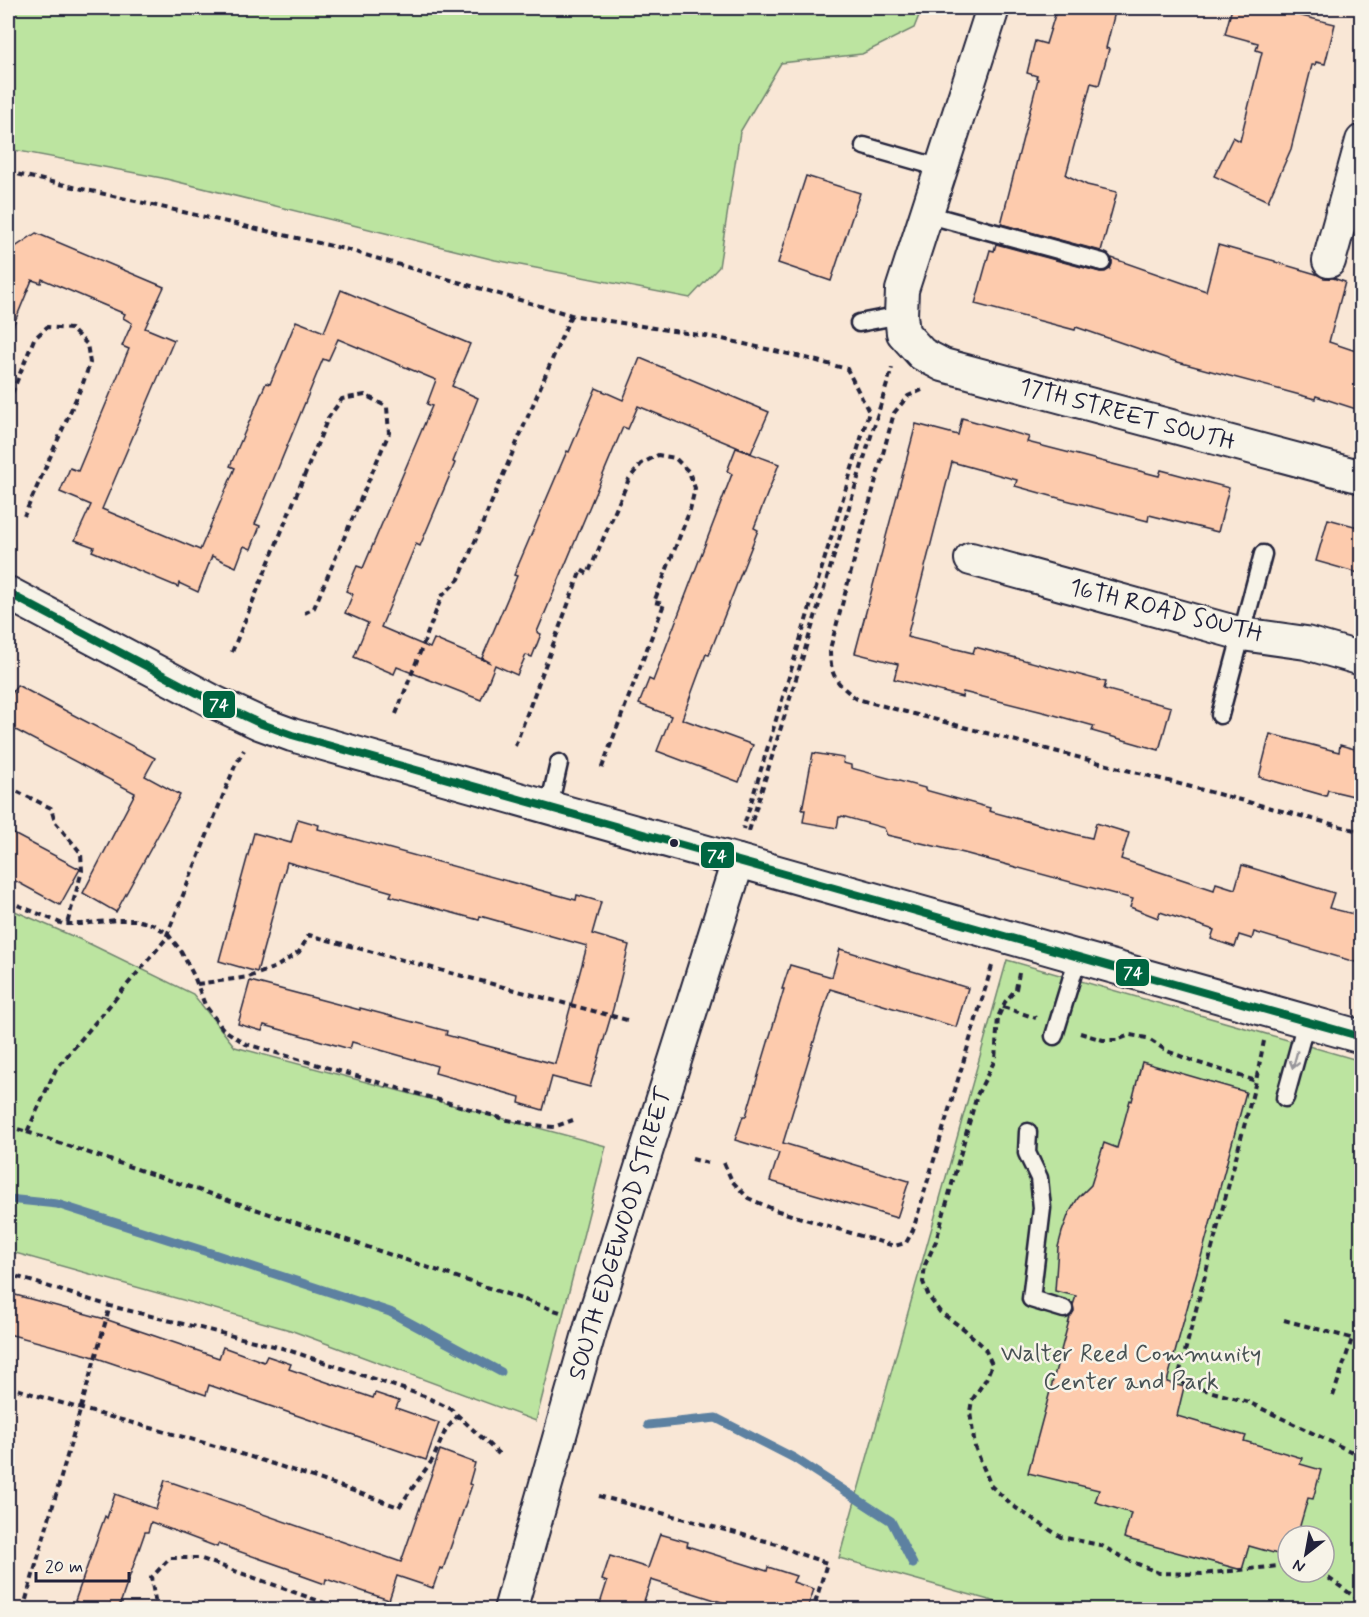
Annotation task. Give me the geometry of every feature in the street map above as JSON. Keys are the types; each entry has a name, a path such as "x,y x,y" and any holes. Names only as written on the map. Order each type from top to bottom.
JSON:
{"street":[{"path":"900,336 902,290 993,8"},
{"path":"1329,261 1362,141"},
{"name":"17TH STREET SOUTH","path":"900,336 922,354 943,365 1362,477"},
{"name":"16TH ROAD SOUTH","path":"971,559 1242,634 1306,644 1362,659"},
{"path":"8,593 214,702 259,723 292,735 1362,1037"},
{"name":"SOUTH EDGEWOOD STREET","path":"510,1610 592,1323 738,861"}],"lane":[{"path":"864,146 941,168"},
{"path":"926,214 1102,262"},
{"path":"859,323 900,336"},
{"path":"1220,715 1263,554"},
{"path":"549,807 559,763"},
{"path":"1056,1031 1078,957"},
{"path":"1285,1098 1306,1022"},
{"path":"1028,1132 1027,1153 1039,1178 1042,1208 1031,1299 1064,1309"}],"path":[{"path":"8,185 10,173 345,249 571,315 718,338 848,369 869,412 743,829"},
{"path":"396,714 442,596 459,579 571,315"},
{"path":"8,403 34,339 47,327 71,329 87,344 90,363 83,383 24,516"},
{"path":"749,831 900,336"},
{"path":"923,389 908,396 894,413 830,649 830,666 840,686 857,699 1362,832"},
{"path":"232,652 328,418 342,399 365,395 387,407 388,433 315,608 301,615"},
{"path":"515,746 581,570 588,574 629,479 641,464 658,455 675,458 689,472 695,488 690,510 654,602 664,604 601,770"},
{"path":"27,1132 56,1069 165,940 235,766 259,723"},
{"path":"8,787 51,808 55,822 81,853 82,872 67,924"},
{"path":"8,901 63,924 135,920 152,924 167,933 181,951 206,1005 223,1029 246,1044 508,1120 555,1127 573,1120"},
{"path":"197,984 249,977 276,967 299,952 309,935 627,1020"},
{"path":"724,1163 732,1181 748,1198 775,1210 894,1246 906,1243 913,1230 992,966"},
{"path":"1019,971 1016,989 998,1017 995,1060 977,1095 936,1241 925,1265 923,1282 929,1298 940,1312 984,1347 992,1364 986,1380 972,1400 970,1412 975,1447 991,1486 1016,1508 1061,1537 1100,1545 1159,1573 1202,1574 1276,1566"},
{"path":"1003,1007 1056,1031 1103,1040 1117,1040 1130,1035 1147,1038 1167,1051 1256,1081"},
{"path":"1265,1037 1256,1081 1177,1382 1248,1402 1362,1454"},
{"path":"8,1126 592,1323"},
{"path":"692,1159 712,1164"},
{"path":"8,1271 18,1277 111,1306 282,1348 424,1396 451,1409 499,1454"},
{"path":"23,1610 111,1306"},
{"path":"1284,1320 1362,1341"},
{"path":"1333,1396 1352,1339"},
{"path":"8,1386 298,1472 399,1507 433,1459 446,1429 458,1416"},
{"path":"599,1496 777,1544 827,1563 813,1610"},
{"path":"161,1610 156,1605 151,1578 170,1558 199,1558 344,1610"},
{"path":"1336,1583 1362,1602"},
{"path":"912,1610 913,1605 934,1610"}],"green space":[{"path":"8,8 922,8 914,28 862,54 781,63 740,132 719,267 690,298 495,260 162,178 8,149"},
{"path":"8,908 86,942 193,994 235,1047 606,1146 536,1421 290,1330 8,1251"},
{"name":"Walter Reed Community Center and Park","path":"1007,960 1361,1061 1361,1609 1021,1609 839,1558"}],"building":[{"path":"1057,8 1116,8 1106,48 1109,49 1099,85 1091,83 1066,175 1087,185 1117,192 1101,251 1001,224 1038,79 1037,76 1027,73 1035,41 1046,44"},
{"path":"1232,8 1268,8 1335,24 1325,64 1316,62 1312,65 1291,149 1268,201 1214,176 1233,137 1240,141 1262,52 1256,50 1258,43 1225,34"},
{"path":"806,176 860,193 831,281 778,263"},
{"path":"36,233 164,287 145,328 174,340 102,509 200,550 235,468 230,466 266,383 270,384 296,321 324,332 341,290 470,344 452,386 478,398 453,462 455,463 420,546 416,544 381,627 430,648 434,639 491,663 482,658 517,576 514,575 596,388 623,400 640,358 769,412 751,453 638,406 628,429 623,427 537,632 541,634 532,657 526,655 517,675 495,665 481,700 397,667 394,674 354,657 368,623 345,613 353,594 346,591 357,566 363,568 432,406 427,404 436,380 338,339 328,361 323,359 255,524 260,526 251,549 244,546 236,567 212,556 198,592 179,583 178,587 92,551 94,547 75,540 91,505 60,492 70,468 78,471 129,349 122,346 132,323 123,318 125,314 42,279 41,283 32,280 8,338 8,252"},
{"path":"996,244 1100,272 1110,269 1112,258 1206,291 1218,245 1324,278 1345,282 1329,342 1362,353 1362,411 1316,396 1315,399 1174,361 1076,327 1075,330 975,304 990,250 994,251"},
{"path":"962,418 1029,437 1027,442 1159,476 1161,470 1229,488 1218,532 1149,515 1148,521 1062,499 1015,486 1017,480 952,462 907,637 973,653 975,647 1106,682 1104,689 1171,707 1159,750 1092,731 1094,726 1047,713 963,692 962,697 894,679 898,664 855,653 916,424 958,435"},
{"path":"736,448 779,464 754,528 758,530 709,655 706,654 682,719 753,745 739,782 657,751 671,716 639,704 649,679 653,681 732,474 727,471"},
{"path":"1328,519 1362,528 1362,574 1316,561"},
{"path":"17,685 155,758 145,776 180,795 116,912 83,893 135,793 8,726 8,700"},
{"path":"1270,734 1339,752 1340,745 1362,751 1362,798 1328,790 1326,796 1259,777"},
{"path":"813,753 844,758 843,763 851,765 851,768 990,808 989,811 1078,835 1092,838 1096,823 1129,833 1121,859 1214,890 1216,883 1235,889 1242,865 1334,893 1329,908 1362,916 1362,964 1254,932 1252,939 1239,935 1235,947 1211,939 1214,930 1160,912 1158,918 1130,907 1133,899 964,853 887,835 884,828 842,816 839,817 837,828 803,822 805,810 802,810"},
{"path":"298,819 319,825 318,829 576,900 577,895 601,902 592,934 629,945 590,1087 552,1077 543,1110 519,1103 520,1097 435,1073 437,1066 352,1042 350,1049 264,1025 262,1031 238,1024 250,981 447,1031 446,1035 555,1064 587,946 480,916 479,920 390,896 392,892 287,862 257,972 219,961 254,833 291,843"},
{"path":"8,831 80,869 60,905 8,877"},
{"path":"840,949 968,988 956,1027 830,989 783,1143 909,1181 897,1218 770,1181 779,1153 735,1140 743,1116 746,1116 790,965 832,977"},
{"path":"1142,1062 1246,1092 1167,1382 1184,1387 1177,1416 1246,1436 1244,1441 1302,1458 1300,1464 1321,1470 1313,1499 1308,1498 1300,1524 1276,1524 1276,1554 1249,1546 1242,1570 1124,1538 1131,1513 1095,1502 1099,1490 1028,1473 1070,1317 1074,1311 1076,1296 1055,1291 1058,1247 1062,1232 1078,1198 1091,1185 1104,1143 1117,1148 1130,1100 1132,1101"},
{"path":"8,1293 105,1319 219,1358 223,1347 264,1362 267,1356 291,1364 289,1369 373,1398 375,1393 399,1401 396,1408 439,1423 426,1460 209,1385 206,1395 88,1355 8,1334"},
{"path":"440,1450 475,1463 469,1484 472,1485 443,1569 440,1568 433,1588 397,1576 389,1600 326,1579 325,1584 300,1575 301,1573 218,1544 217,1547 151,1522 148,1532 145,1532 118,1610 74,1610 77,1602 75,1601 105,1516 107,1518 115,1494 156,1509 165,1480 401,1562"},
{"path":"660,1534 688,1542 687,1546 767,1571 768,1567 796,1576 793,1582 814,1589 807,1610 747,1610 651,1580 641,1610 598,1610 607,1582 602,1580 610,1556 648,1568"}],"waterway":[{"path":"8,1199 57,1204 390,1312 501,1372"},
{"path":"648,1425 716,1418 794,1458 891,1521 913,1564"}],"transit line":[{"name":"74","path":"8,593 214,702 259,723 292,735 1362,1037"}]}
